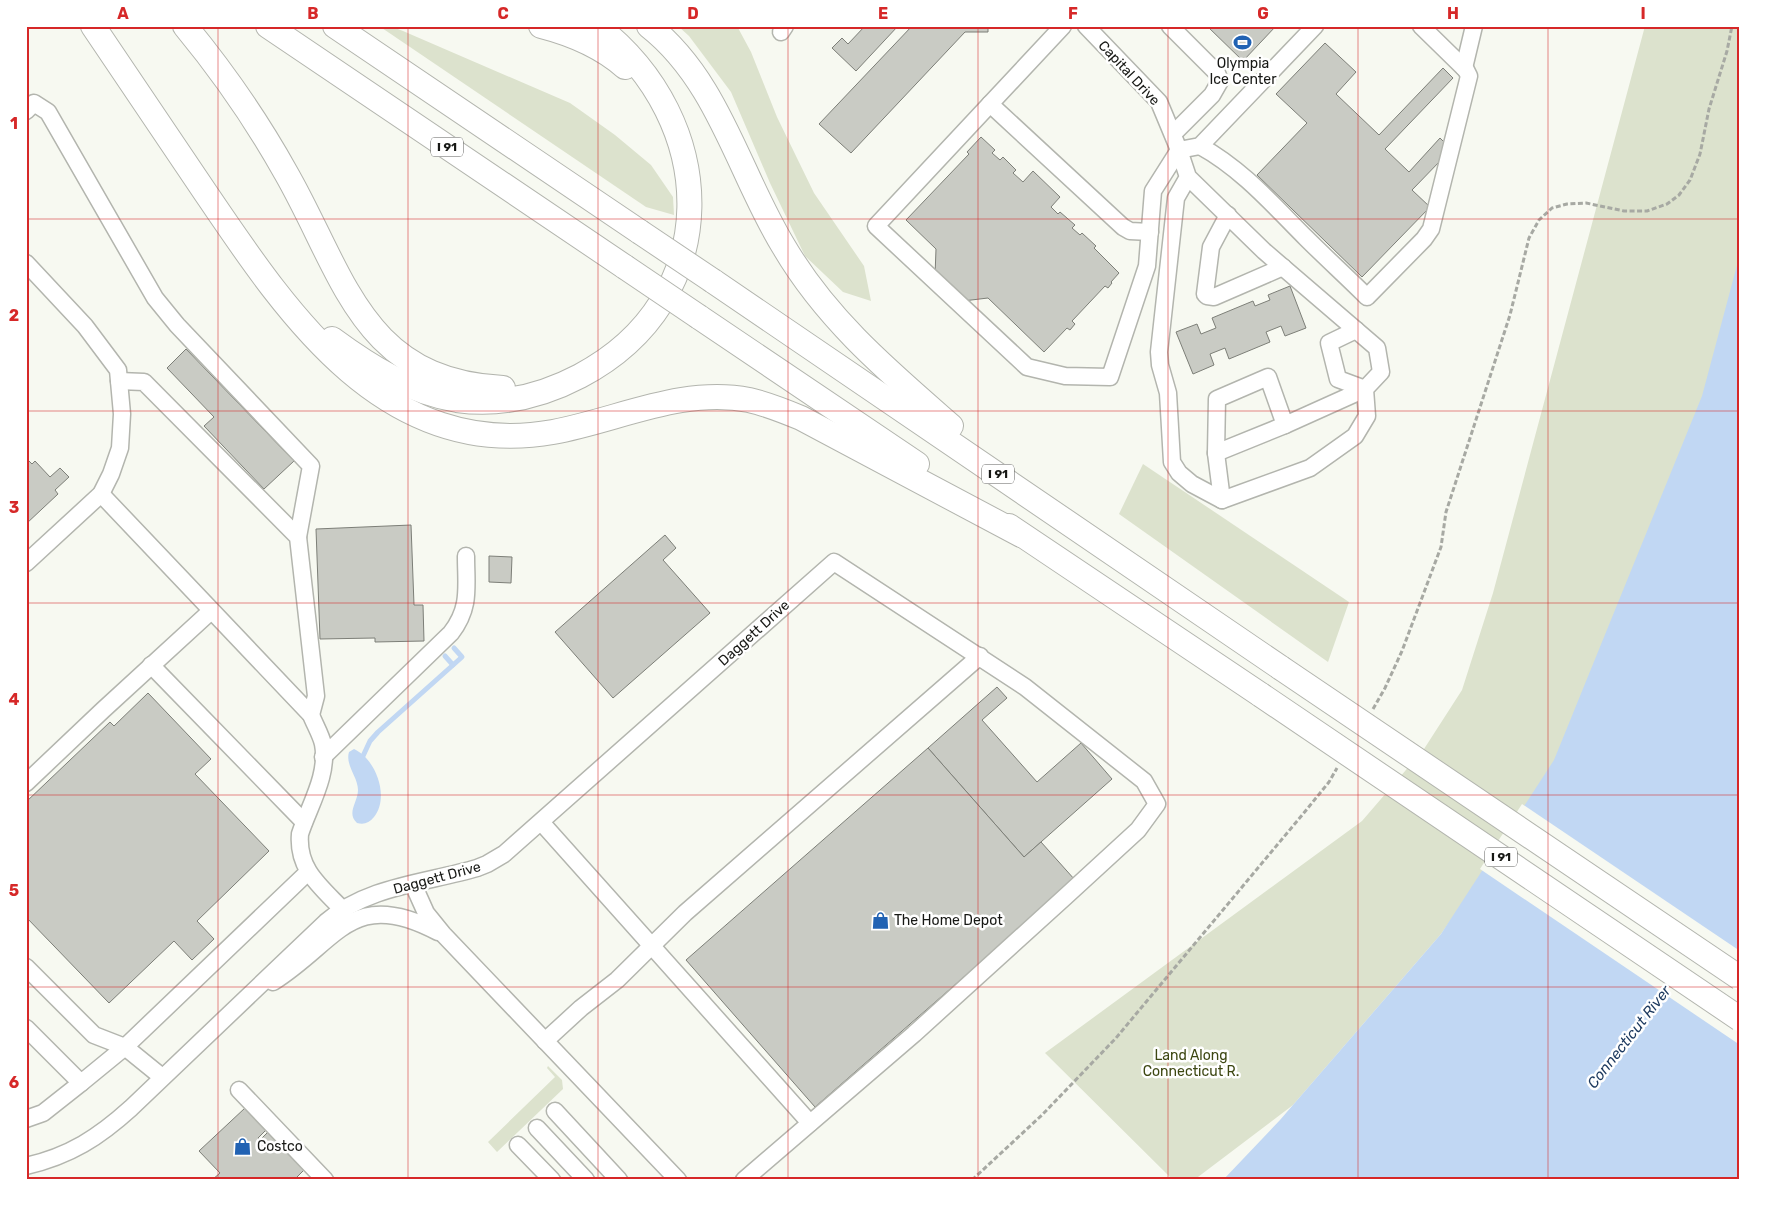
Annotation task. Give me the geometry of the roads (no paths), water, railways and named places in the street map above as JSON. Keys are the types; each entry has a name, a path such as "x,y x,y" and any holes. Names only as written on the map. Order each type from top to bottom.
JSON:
{"highway":[{"path":"93,26 236,237 291,311 334,357 376,392 407,411 450,428 479,434 522,435 568,428 687,399 719,397 749,400 780,409 808,422 1021,535"},
{"path":"185,26 236,92 272,149 287,174 353,304 371,328 393,348 413,363 433,373 460,382 488,387 515,388 544,384 571,376 600,364"},
{"name":"I 91","path":"268,26 1740,1019"},
{"name":"I 91","path":"335,26 1740,978"},
{"path":"236,237 278,290 310,321 361,359 394,379 418,390 442,397 471,401 500,402 516,400 559,386 600,364 626,345 645,325 663,301 676,278 684,252 689,222 690,208 687,175 684,160 672,128 655,99 634,75 611,56 588,43 542,26"},
{"path":"597,26 630,55 659,95 675,127 687,175"},
{"path":"649,26 678,54 697,78 717,114 776,235 799,271 826,307 848,333 879,363 1031,496"}],"street":[{"path":"1062,26 876,226 1028,367 1065,376 1110,377 1148,266 1152,191 1179,150 1200,146 1315,26"},
{"name":"Capital Drive","path":"1086,26 1159,102 1188,176"},
{"path":"1170,26 1217,73 1220,81 1212,95 1172,134"},
{"path":"1200,146 1214,154 1254,186 1309,242 1367,296 1424,239 1431,229 1469,76 1464,68 1421,26"},
{"path":"1464,68 1474,26"},
{"path":"26,110 34,103 48,112 155,298 177,325 311,466 298,537 316,696 311,716"},
{"path":"990,104 1123,227 1130,231 1150,232"},
{"path":"1216,453 1365,390 1381,372 1377,348 1228,216 1188,176 1176,198 1159,352 1160,365 1168,393 1172,462 1192,484 1222,500 1310,468 1355,436 1367,416 1365,390"},
{"path":"1228,216 1211,247 1205,294 1207,296 1214,297 1283,266"},
{"path":"26,263 85,326 118,370 122,414 120,448 111,474 101,494 26,563"},
{"path":"1356,330 1329,343 1338,379 1365,390"},
{"path":"1222,500 1216,453 1217,399 1268,377 1285,425"},
{"path":"119,381 144,382 298,537"},
{"path":"101,494 311,716 322,744 322,774 300,834 299,844 303,863 308,872 342,909"},
{"path":"323,757 458,624 463,615 466,598 466,556"},
{"name":"Daggett Drive","path":"26,1166 72,1151 93,1139 122,1116 342,909 362,899 467,871 487,864 504,854 834,562 980,656"},
{"path":"26,783 211,611"},
{"path":"546,1041 582,1008 617,980 685,913 980,656 1025,687 1144,781 1156,804 1138,830 914,1034 744,1180"},
{"path":"151,665 304,822"},
{"path":"541,822 810,1123"},
{"path":"26,1119 43,1113 125,1047 308,872"},
{"path":"413,884 426,913 442,934 678,1180"},
{"path":"224,1020 260,990 292,970 342,926 352,921 371,915 393,915 422,924 442,934"},
{"path":"26,967 94,1035 125,1047 162,1078"},
{"path":"26,1028 81,1083"},
{"path":"239,1090 325,1180"},
{"path":"533,1131 537,1180"},
{"path":"533,1131 552,1180"},
{"path":"533,1131 572,1180"},
{"path":"533,1131 586,1180"},
{"path":"533,1131 605,1180"},
{"path":"533,1131 619,1180"}],"water":[{"name":"Connecticut River","path":"1740,254 1740,1180 1223,1180 1280,1120 1441,934 1554,760 1702,396"},
{"path":"354,749 369,761 381,789 379,809 372,819 364,824 357,823 352,811 358,790 348,757 349,752"}],"waterway":[{"path":"363,756 370,741 378,732 462,657 454,648"},
{"path":"445,656 453,665"}],"place":[{"name":"Olympia Ice Center","path":"1243,43"},
{"name":"The Home Depot","path":"880,920"},
{"name":"Costco","path":"243,1146"}],"park label":[{"name":"Land Along Connecticut R.","path":"1191,1064"}]}
